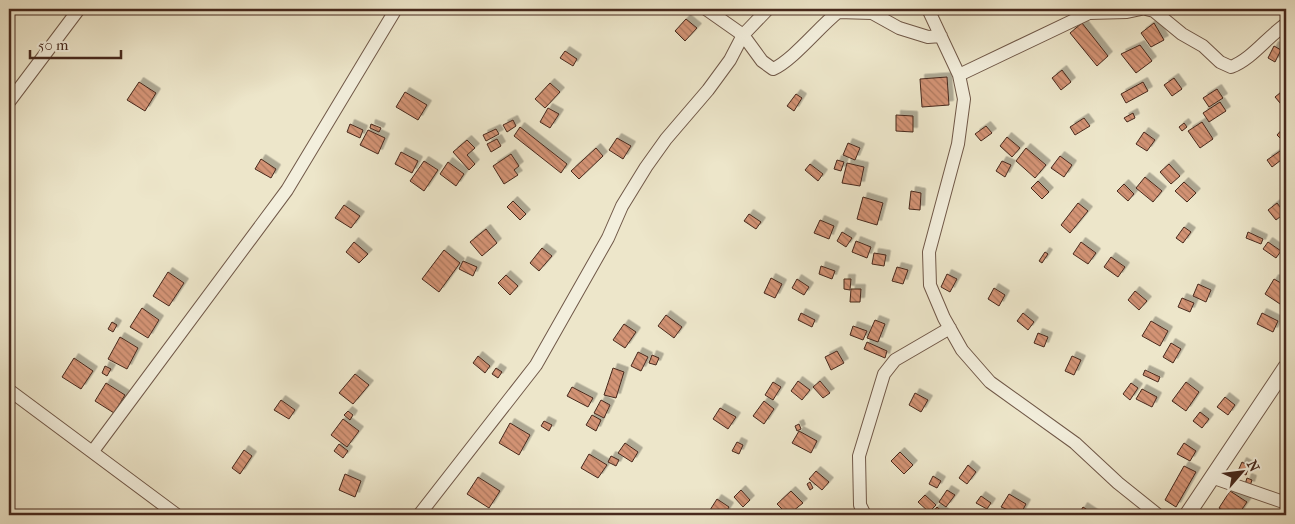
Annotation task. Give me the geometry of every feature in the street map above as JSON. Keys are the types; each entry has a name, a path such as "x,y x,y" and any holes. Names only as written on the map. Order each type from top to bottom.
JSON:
{"street":[{"path":"9,102 79,9"},
{"path":"92,451 287,190 396,9"},
{"path":"706,9 743,35 762,61 773,69 786,63 818,28 838,12 872,13 900,28 928,37 941,36"},
{"path":"419,515 536,365 580,283 608,238 622,206 646,167 666,139 708,90 730,60 743,35 768,9"},
{"path":"928,9 959,75 964,99 958,144 929,252 930,285 962,350 990,382 1075,443 1118,483 1158,515"},
{"path":"959,75 1089,13 1127,12 1141,9"},
{"path":"1146,9 1154,11 1182,34 1203,46 1220,62 1231,67 1243,62 1265,40 1286,24"},
{"path":"865,515 860,505 859,456 884,374 895,360 950,328"},
{"path":"1187,515 1214,478 1286,367"},
{"path":"9,390 177,515"},
{"path":"1214,478 1286,503"}],"building":[{"path":"1168,9 1180,9 1175,15"},
{"path":"686,19 697,28 685,41 675,31"},
{"path":"1082,23 1108,56 1097,66 1070,33"},
{"path":"1154,23 1164,40 1151,47 1141,33"},
{"path":"1140,45 1152,61 1136,73 1121,54"},
{"path":"1274,46 1281,50 1275,62 1268,58"},
{"path":"565,51 577,59 573,66 560,58"},
{"path":"1062,70 1071,82 1061,90 1052,78"},
{"path":"947,77 949,105 922,107 920,79"},
{"path":"1174,78 1182,89 1172,96 1164,85"},
{"path":"139,82 156,93 145,111 127,100"},
{"path":"1143,82 1148,91 1126,103 1121,94"},
{"path":"550,83 560,92 545,108 535,99"},
{"path":"1286,88 1286,108 1285,109 1275,97"},
{"path":"1217,89 1223,98 1209,107 1203,98"},
{"path":"405,92 427,105 418,120 396,107"},
{"path":"796,94 802,98 794,111 787,106"},
{"path":"1220,102 1226,111 1209,122 1203,113"},
{"path":"548,108 559,114 550,128 540,122"},
{"path":"1133,113 1135,118 1127,122 1124,118"},
{"path":"896,115 913,116 913,132 896,131"},
{"path":"1084,118 1090,126 1075,135 1070,127"},
{"path":"513,120 516,126 507,132 503,125"},
{"path":"1202,122 1213,139 1200,148 1188,131"},
{"path":"1184,123 1187,127 1182,131 1179,127"},
{"path":"350,124 363,130 360,138 347,132"},
{"path":"371,124 381,128 379,132 370,128"},
{"path":"986,126 992,133 981,141 975,134"},
{"path":"520,127 567,164 561,173 514,136"},
{"path":"1284,127 1286,129 1286,144 1277,135"},
{"path":"496,129 499,134 486,141 483,135"},
{"path":"368,130 385,138 378,154 360,145"},
{"path":"1144,132 1155,140 1147,151 1136,144"},
{"path":"1007,137 1020,148 1012,157 1000,146"},
{"path":"617,138 631,146 623,159 609,150"},
{"path":"497,139 501,146 491,152 487,144"},
{"path":"467,140 475,148 467,155 475,164 469,170 453,152"},
{"path":"848,143 860,148 855,160 843,155"},
{"path":"596,148 603,156 579,179 571,171"},
{"path":"1026,148 1046,165 1035,178 1016,161"},
{"path":"1280,151 1285,157 1272,167 1267,160"},
{"path":"401,152 418,161 412,173 395,164"},
{"path":"511,154 519,166 514,170 518,175 504,184 493,166"},
{"path":"1060,156 1072,165 1064,177 1051,168"},
{"path":"261,159 276,169 271,178 255,169"},
{"path":"837,160 844,162 841,171 834,169"},
{"path":"424,161 438,170 424,191 410,181"},
{"path":"1002,161 1011,165 1005,177 996,171"},
{"path":"448,162 464,174 456,186 440,174"},
{"path":"847,163 864,167 860,186 842,183"},
{"path":"810,164 823,174 818,181 805,170"},
{"path":"1169,164 1180,176 1171,184 1160,172"},
{"path":"1145,177 1162,191 1153,202 1136,188"},
{"path":"1038,181 1049,192 1042,199 1031,188"},
{"path":"1184,182 1196,193 1187,202 1175,191"},
{"path":"1124,184 1134,194 1128,201 1117,191"},
{"path":"911,191 921,193 920,210 909,209"},
{"path":"863,197 883,203 877,225 857,219"},
{"path":"513,201 526,214 520,220 507,207"},
{"path":"1078,203 1088,211 1070,233 1061,225"},
{"path":"1277,203 1285,213 1276,220 1268,210"},
{"path":"344,205 360,216 351,228 335,218"},
{"path":"749,214 761,222 756,229 744,221"},
{"path":"820,220 834,226 829,239 814,233"},
{"path":"1184,227 1191,232 1183,243 1176,238"},
{"path":"486,229 497,243 482,256 470,242"},
{"path":"842,232 852,238 846,247 837,241"},
{"path":"1248,232 1263,239 1261,244 1246,238"},
{"path":"856,241 871,247 867,258 852,252"},
{"path":"354,242 368,254 359,263 346,252"},
{"path":"1081,242 1096,253 1088,264 1073,254"},
{"path":"1268,242 1281,251 1276,258 1263,249"},
{"path":"542,248 552,256 539,271 530,263"},
{"path":"444,250 460,263 439,292 422,279"},
{"path":"1045,252 1048,254 1042,263 1039,261"},
{"path":"874,253 886,255 884,266 872,264"},
{"path":"1111,257 1125,267 1118,277 1104,267"},
{"path":"463,261 477,267 473,276 459,269"},
{"path":"821,266 835,271 832,279 819,274"},
{"path":"897,267 908,270 903,284 892,281"},
{"path":"168,272 184,283 169,306 153,296"},
{"path":"947,274 957,279 950,292 941,287"},
{"path":"506,275 518,286 510,295 498,283"},
{"path":"771,278 782,284 775,298 764,293"},
{"path":"797,279 809,287 804,295 792,288"},
{"path":"844,279 851,279 850,290 844,289"},
{"path":"1274,279 1286,286 1286,301 1283,306 1265,294"},
{"path":"1198,284 1211,290 1206,302 1193,296"},
{"path":"994,288 1005,295 999,306 988,299"},
{"path":"851,289 861,289 860,302 850,302"},
{"path":"1135,291 1147,301 1139,310 1128,300"},
{"path":"1182,298 1194,303 1190,312 1178,307"},
{"path":"142,308 159,320 148,338 130,327"},
{"path":"801,313 815,320 812,327 798,320"},
{"path":"1023,313 1034,322 1028,330 1017,321"},
{"path":"1262,313 1278,321 1273,332 1257,324"},
{"path":"666,315 682,327 674,338 658,326"},
{"path":"875,320 885,324 878,342 867,338"},
{"path":"1151,321 1168,331 1160,346 1142,336"},
{"path":"112,322 117,325 113,332 108,329"},
{"path":"624,324 636,332 625,348 613,340"},
{"path":"853,326 867,331 863,340 850,335"},
{"path":"1038,333 1048,337 1044,347 1034,343"},
{"path":"120,337 138,348 127,369 108,359"},
{"path":"867,342 887,351 885,358 864,349"},
{"path":"1171,343 1181,349 1173,363 1163,357"},
{"path":"837,351 844,363 831,370 825,357"},
{"path":"638,352 648,357 641,371 631,366"},
{"path":"652,355 659,358 656,365 649,363"},
{"path":"478,356 490,366 485,373 473,363"},
{"path":"1072,356 1081,360 1074,375 1065,371"},
{"path":"74,358 93,371 81,389 62,377"},
{"path":"105,366 111,369 107,376 102,373"},
{"path":"496,368 502,372 498,378 492,374"},
{"path":"613,368 624,372 616,398 604,395"},
{"path":"1145,370 1160,377 1158,382 1143,375"},
{"path":"355,374 369,385 353,404 339,393"},
{"path":"798,381 810,390 802,400 791,391"},
{"path":"820,381 830,393 823,398 813,387"},
{"path":"773,382 781,387 773,400 765,395"},
{"path":"1186,382 1199,392 1186,411 1172,401"},
{"path":"106,383 125,395 114,413 95,401"},
{"path":"1131,383 1138,388 1130,400 1123,394"},
{"path":"572,387 593,398 588,407 567,396"},
{"path":"1142,389 1157,397 1152,407 1136,399"},
{"path":"915,393 928,400 921,412 909,405"},
{"path":"1225,397 1235,405 1228,415 1217,407"},
{"path":"281,400 295,410 289,419 274,410"},
{"path":"601,400 610,405 604,418 594,413"},
{"path":"764,401 774,409 764,424 753,416"},
{"path":"720,408 736,417 728,429 713,419"},
{"path":"348,411 353,415 350,420 344,415"},
{"path":"1200,412 1209,419 1202,428 1193,421"},
{"path":"592,415 601,420 596,431 586,425"},
{"path":"343,419 359,431 347,447 331,435"},
{"path":"544,421 552,425 549,431 541,426"},
{"path":"510,423 530,435 519,455 499,443"},
{"path":"799,424 801,429 797,431 795,426"},
{"path":"799,431 817,441 811,453 792,443"},
{"path":"737,442 743,445 739,454 732,451"},
{"path":"625,443 638,452 632,462 618,453"},
{"path":"1184,443 1196,451 1190,461 1177,454"},
{"path":"339,444 348,451 343,458 334,451"},
{"path":"244,450 252,456 240,474 232,468"},
{"path":"900,452 913,465 904,474 891,461"},
{"path":"589,454 607,465 598,478 581,468"},
{"path":"611,456 619,460 616,466 608,462"},
{"path":"1242,462 1249,466 1246,475 1238,471"},
{"path":"968,465 976,472 967,484 959,478"},
{"path":"1184,466 1196,472 1176,507 1165,500"},
{"path":"816,471 829,482 822,490 809,479"},
{"path":"345,474 361,481 355,497 339,490"},
{"path":"933,476 941,481 937,488 929,484"},
{"path":"478,477 500,491 489,508 467,494"},
{"path":"1247,478 1252,480 1250,486 1245,484"},
{"path":"810,482 813,488 810,490 807,484"},
{"path":"741,490 750,500 743,507 734,497"},
{"path":"947,490 955,495 946,507 939,502"},
{"path":"791,491 803,503 788,515 777,504"},
{"path":"1230,491 1247,502 1238,515 1229,515 1219,508"},
{"path":"1009,494 1026,504 1020,515 1001,507"},
{"path":"925,495 936,505 929,512 918,502"},
{"path":"981,496 991,503 987,509 976,503"},
{"path":"717,499 729,507 724,515 717,515 710,510"},
{"path":"937,507 946,515 930,515"},
{"path":"1083,507 1095,515 1078,515"}]}
